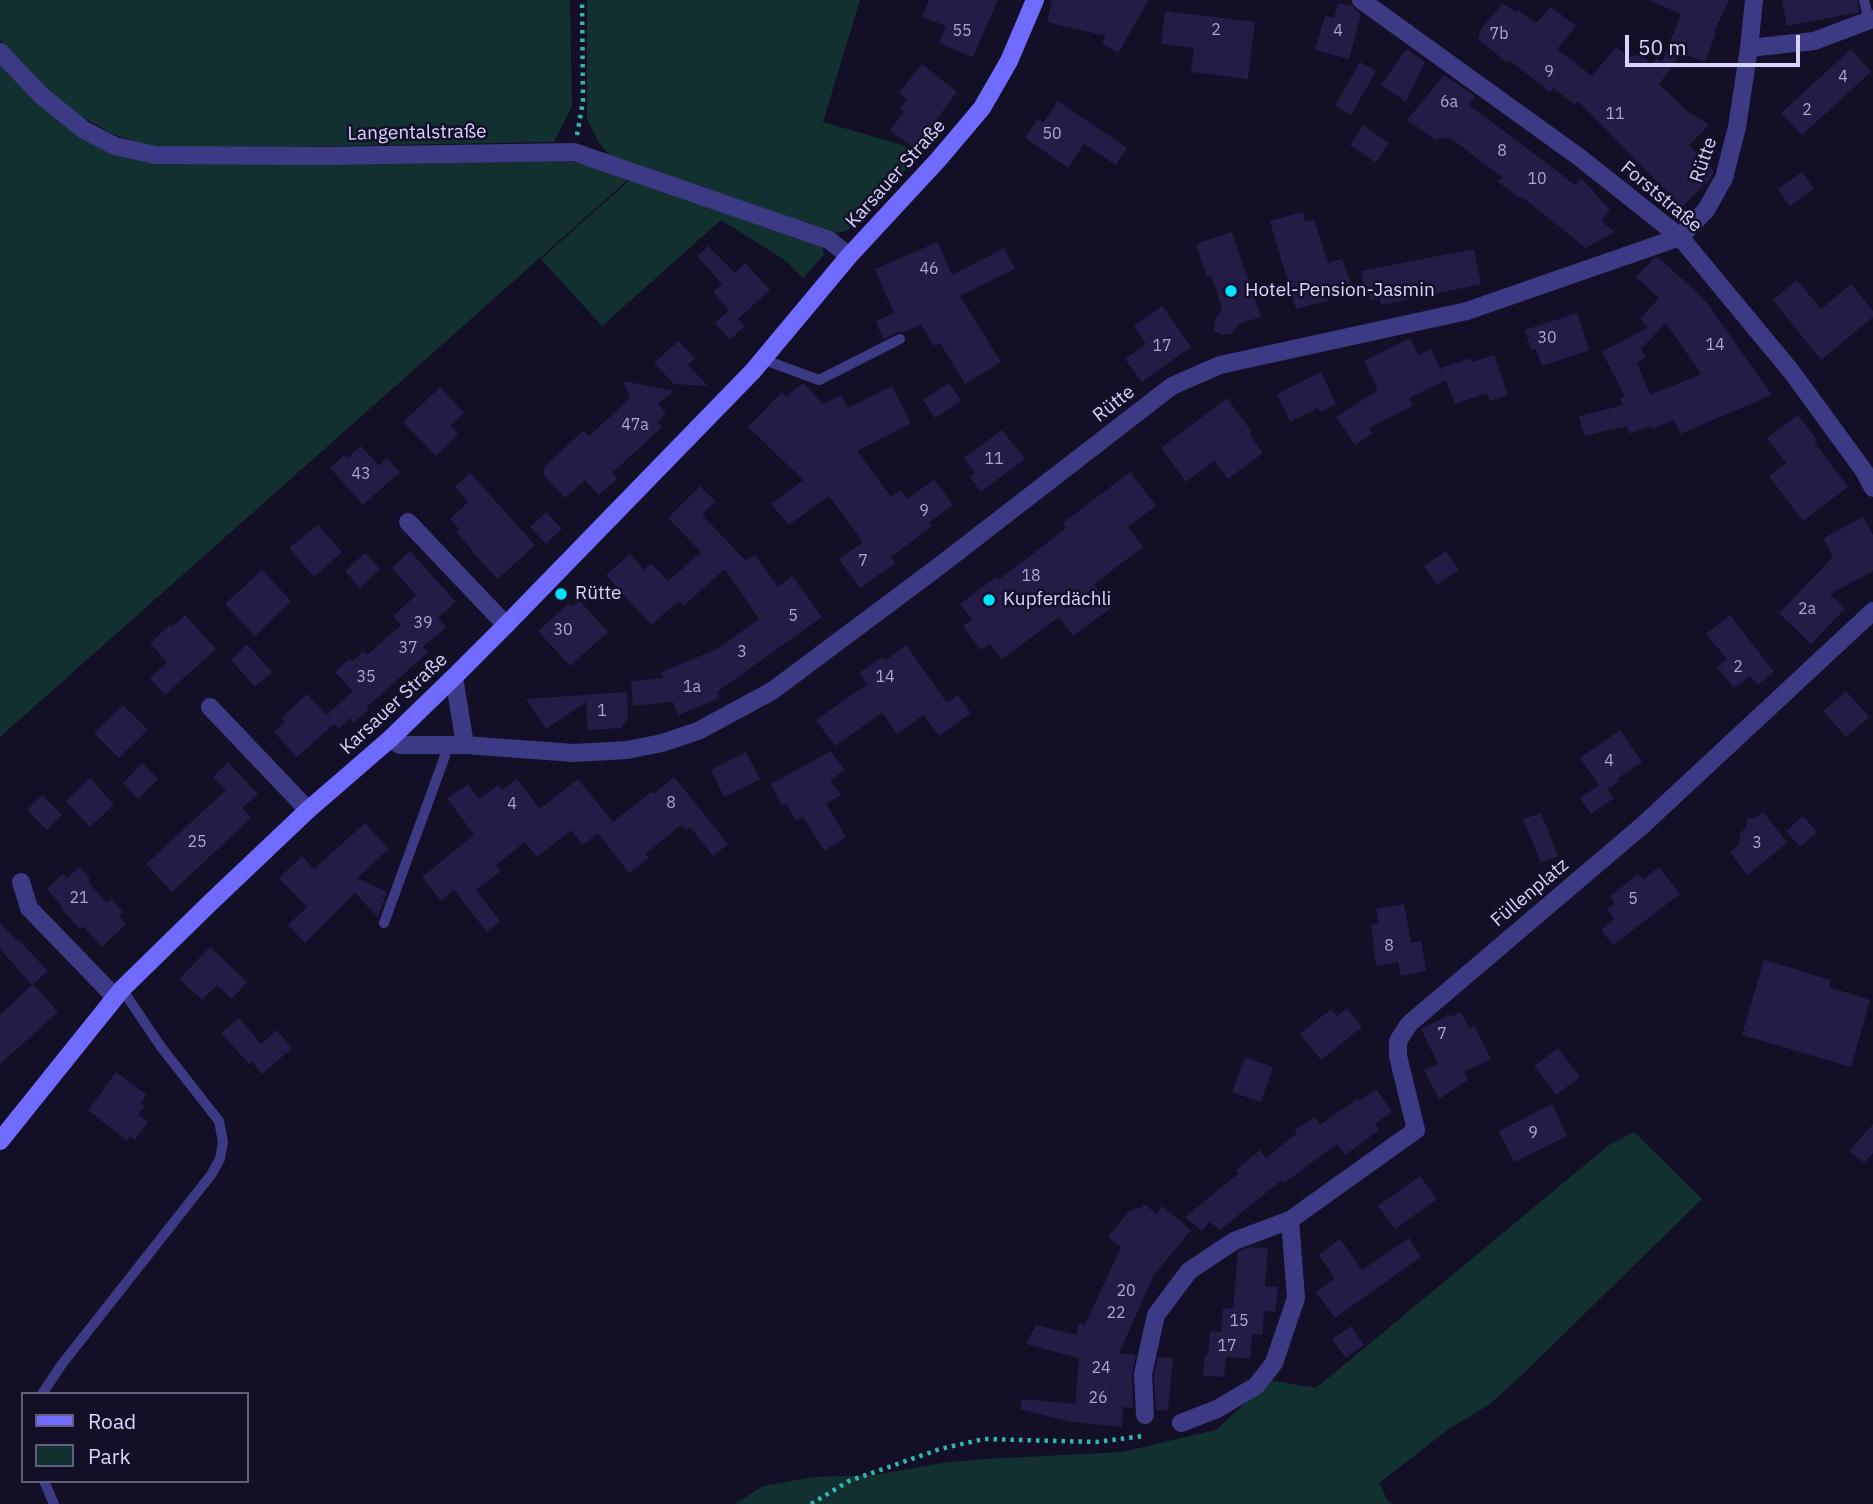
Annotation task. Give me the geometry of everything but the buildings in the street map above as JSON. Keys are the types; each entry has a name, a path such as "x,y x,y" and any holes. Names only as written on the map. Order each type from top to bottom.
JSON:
{"street":[{"name":"Karsauer Straße","path":"0,1141 119,993 308,810 390,739 454,677 752,371 849,256 982,108 1009,61 1035,0"},
{"name":"Forststraße","path":"1361,0 1579,157 1681,237 1791,370 1864,471 1873,488"},
{"name":"Rütte","path":"390,739 400,745 465,745 574,753 626,750 663,743 698,731 772,691 1172,386 1220,365 1466,311 1681,237 1706,211 1724,178 1737,127 1754,0"},
{"path":"1749,48 1814,41 1871,19"},
{"name":"Langentalstraße","path":"0,52 42,96 85,131 115,146 155,155 321,156 574,152 829,240 849,256"},
{"path":"408,522 506,625"},
{"name":"Füllenplatz","path":"1145,1415 1143,1374 1156,1315 1189,1271 1234,1241 1290,1220 1416,1130 1398,1056 1398,1041 1409,1024 1643,825 1873,611"},
{"path":"454,677 465,745"},
{"path":"210,708 308,810"},
{"path":"21,882 29,908 119,993"},
{"path":"1181,1423 1217,1409 1256,1386 1274,1363 1296,1298 1290,1220"}],"lane":[{"path":"1864,0 1871,19"},
{"path":"762,359 819,380 900,339"},
{"path":"384,923 445,756 443,745"},
{"path":"43,1392 62,1364 211,1175 220,1159 223,1142 219,1121 119,993"},
{"path":"45,1483 54,1504"}],"path":[{"path":"574,152 583,101 582,0"},
{"path":"811,1504 849,1482 940,1449 984,1439 1096,1442 1146,1436"}],"green space":[{"path":"0,0 570,0 572,106 554,142 177,149 142,144 110,133 64,106 0,40"},
{"path":"587,0 860,0 823,122 903,145 919,156 847,231 834,233 611,157 599,143 587,119"},
{"path":"0,64 123,154 558,160 609,168 631,177 0,737"},
{"path":"632,178 822,245 824,255 803,278 786,261 721,220 602,326 541,259"},
{"path":"1634,1132 1702,1199 1490,1404 1449,1429 1379,1483 1388,1501 1393,1504 735,1504 763,1486 814,1477 875,1475 942,1463 984,1459 1122,1452 1216,1430 1270,1380 1316,1388 1609,1145"}],"place":[{"name":"Hotel-Pension-Jasmin","path":"1231,291"},
{"name":"Rütte","path":"561,594"},
{"name":"Kupferdächli","path":"989,600"}]}
